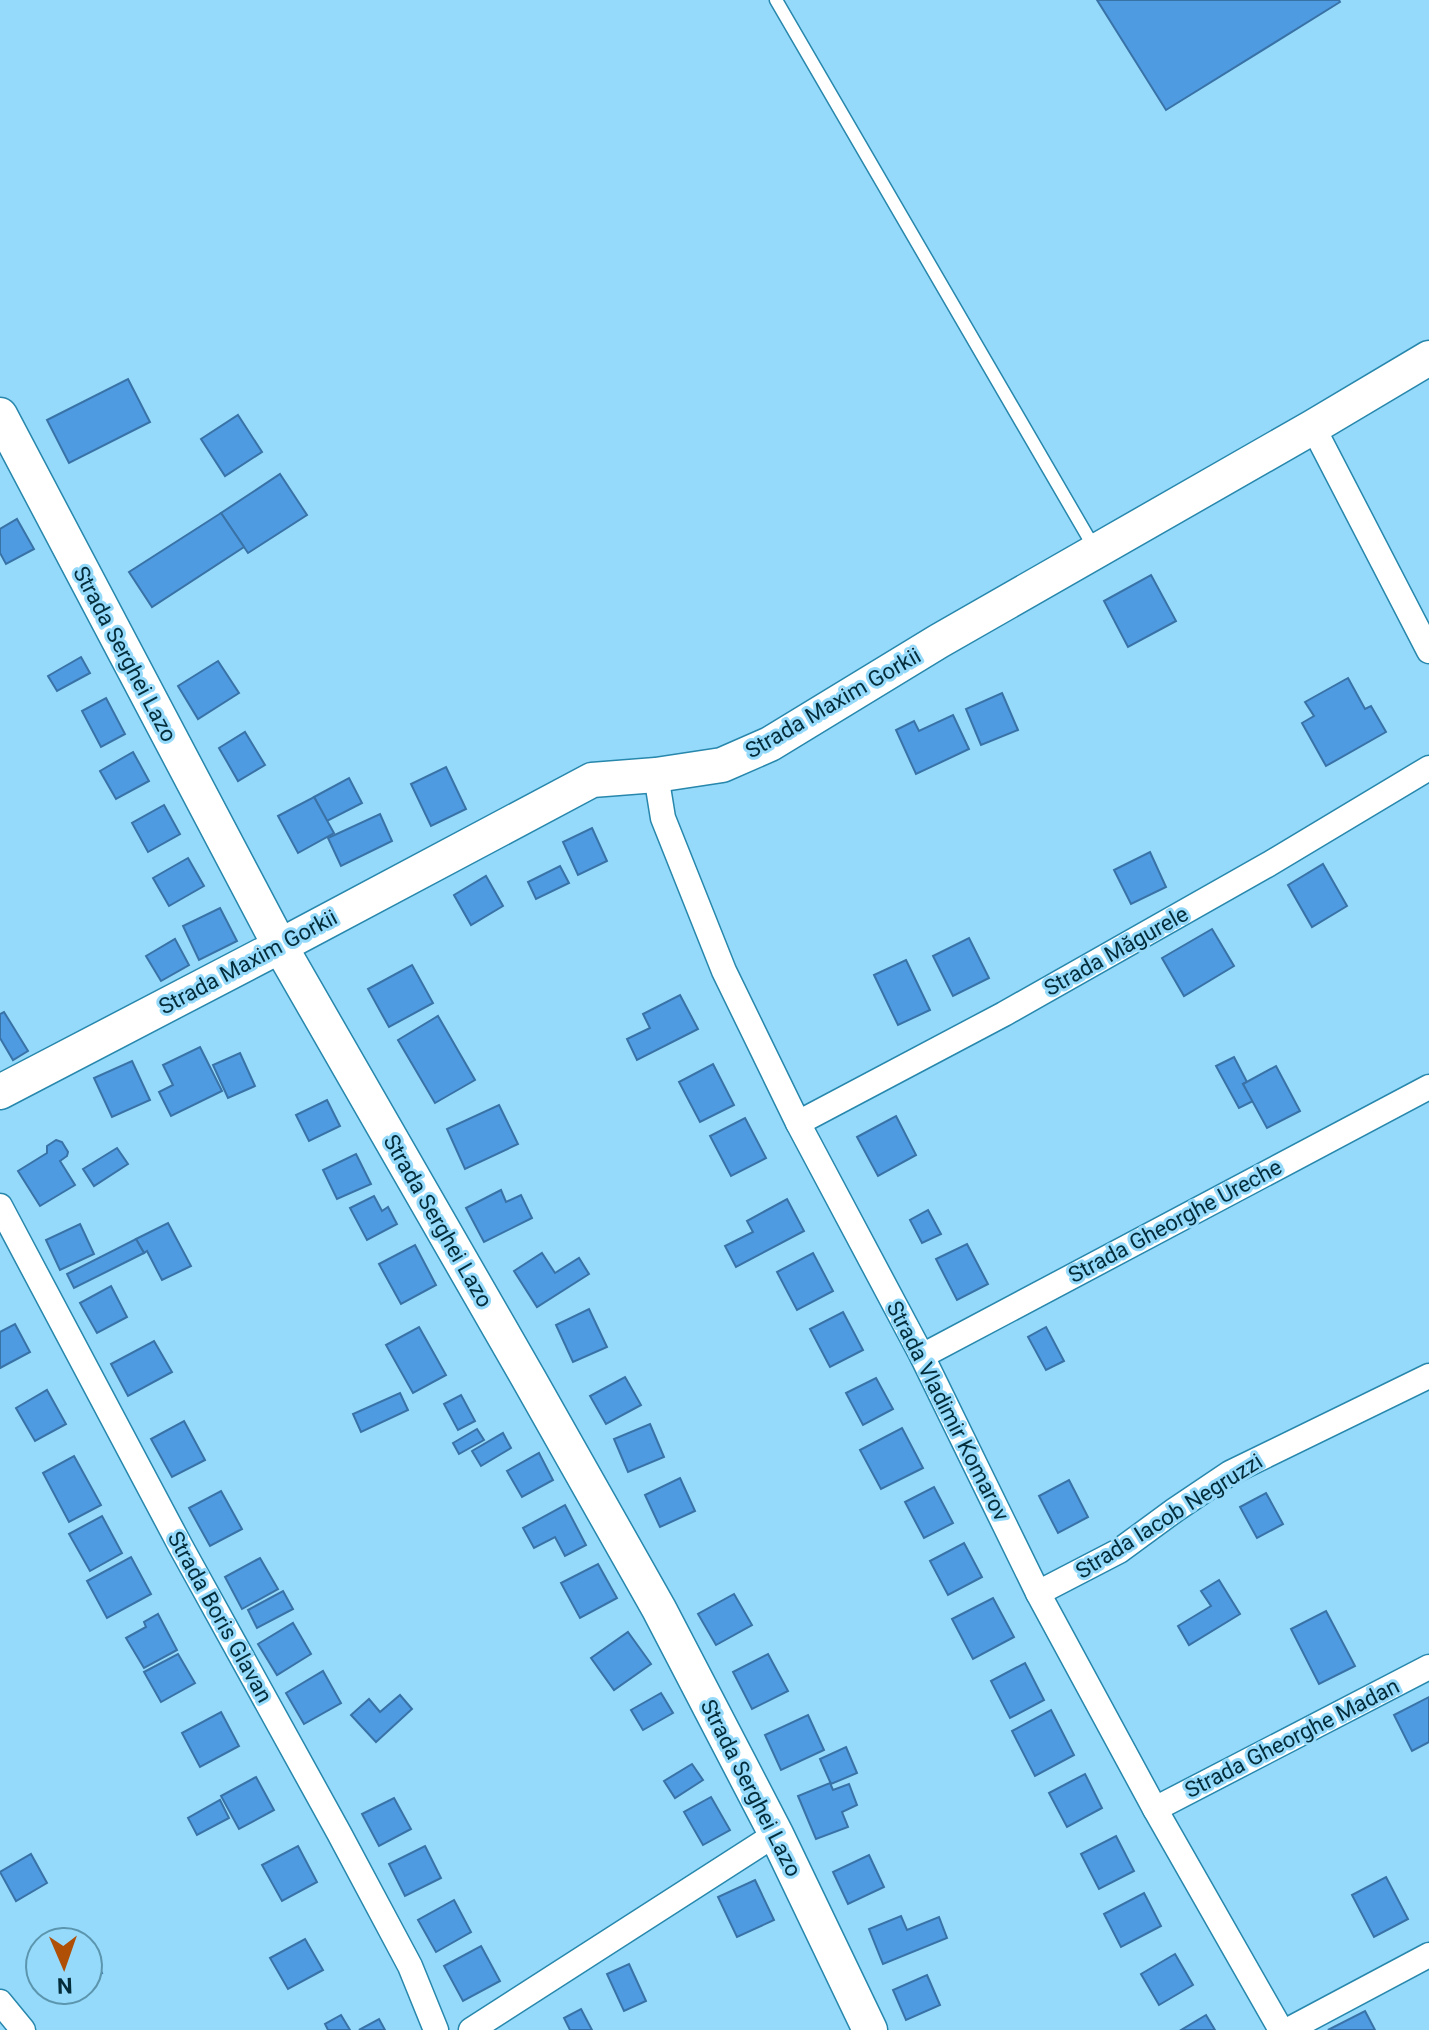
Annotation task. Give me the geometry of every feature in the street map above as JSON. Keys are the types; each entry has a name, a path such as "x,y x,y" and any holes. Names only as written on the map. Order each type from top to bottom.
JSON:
{"street":[{"name":"Strada Maxim Gorkii","path":"0,1092 592,780 722,765 770,744 939,641 1429,358"},
{"name":"Strada Serghei Lazo","path":"0,415 280,946 659,1609 776,1834 870,2030"},
{"path":"1313,427 1429,651"},
{"name":"Strada Măgurele","path":"798,1123 1030,999 1269,864 1429,768"},
{"name":"Strada Vladimir Komarov","path":"656,775 663,818 724,971 798,1123 922,1356 1038,1593 1155,1809 1281,2030"},
{"name":"Strada Gheorghe Ureche","path":"922,1356 1429,1087"},
{"name":"Strada Boris Glavan","path":"0,1206 181,1547 403,1953 436,2030"},
{"name":"Strada Iacob Negruzzi","path":"1038,1593 1119,1551 1230,1473 1429,1376"},
{"name":"Strada Gheorghe Madan","path":"1155,1809 1429,1667"},
{"path":"471,2030 776,1834"},
{"path":"1288,2030 1429,1955"},
{"path":"0,2002 23,2030"}],"lane":[{"path":"776,0 1096,552"}],"building":[{"path":"1097,0 1339,0 1340,2 1166,110"},
{"path":"128,379 150,422 69,463 47,420"},
{"path":"238,415 262,452 225,476 201,439"},
{"path":"280,474 307,515 248,553 221,513"},
{"path":"221,513 244,547 152,607 129,572"},
{"path":"17,519 34,549 6,564 0,553 0,529"},
{"path":"1151,575 1176,621 1128,647 1104,601"},
{"path":"81,657 90,673 57,691 48,676"},
{"path":"218,661 239,693 198,719 178,686"},
{"path":"1348,678 1365,709 1371,706 1386,732 1326,766 1302,723 1314,716 1305,702"},
{"path":"1002,693 1018,730 981,745 966,709"},
{"path":"106,698 125,734 101,747 82,711"},
{"path":"953,715 969,749 916,774 896,730 914,721 919,731"},
{"path":"245,732 265,765 238,781 219,748"},
{"path":"133,752 149,781 116,799 100,771"},
{"path":"446,767 466,809 431,826 411,784"},
{"path":"349,778 362,803 327,821 314,797"},
{"path":"314,797 334,833 298,853 278,816"},
{"path":"164,805 180,834 148,852 132,823"},
{"path":"380,814 392,841 341,866 328,838"},
{"path":"592,828 607,861 578,875 563,842"},
{"path":"1150,852 1166,887 1131,904 1114,870"},
{"path":"188,858 204,886 169,906 153,878"},
{"path":"1323,864 1347,906 1312,927 1288,885"},
{"path":"560,866 569,883 536,899 528,882"},
{"path":"486,876 503,906 471,925 454,895"},
{"path":"220,908 237,941 199,960 183,926"},
{"path":"1212,929 1234,966 1184,996 1162,958"},
{"path":"969,938 989,978 953,996 933,956"},
{"path":"175,939 189,965 161,981 146,956"},
{"path":"906,960 930,1010 898,1025 874,975"},
{"path":"412,965 433,1003 389,1027 368,989"},
{"path":"680,995 698,1029 637,1060 627,1039 650,1028 643,1014"},
{"path":"4,1012 28,1051 13,1060 0,1038 0,1014"},
{"path":"438,1016 475,1080 435,1103 398,1040"},
{"path":"200,1047 222,1091 171,1116 159,1092 173,1085 163,1065"},
{"path":"240,1053 255,1086 228,1098 213,1065"},
{"path":"1234,1057 1247,1082 1243,1084 1253,1101 1239,1108 1216,1066"},
{"path":"132,1061 150,1100 112,1117 94,1078"},
{"path":"713,1064 734,1105 700,1122 679,1082"},
{"path":"1276,1066 1300,1111 1267,1128 1243,1084"},
{"path":"327,1100 340,1126 309,1141 296,1115"},
{"path":"499,1105 518,1144 465,1169 447,1129"},
{"path":"896,1116 916,1155 878,1176 857,1137"},
{"path":"745,1118 766,1158 731,1176 710,1136"},
{"path":"56,1140 62,1142 68,1152 60,1161 75,1185 40,1206 18,1171 47,1153 47,1146"},
{"path":"117,1148 128,1164 94,1186 83,1169"},
{"path":"356,1154 371,1184 337,1199 323,1170"},
{"path":"501,1190 506,1202 521,1195 532,1218 484,1242 466,1208"},
{"path":"374,1196 382,1211 388,1207 397,1224 367,1240 350,1208"},
{"path":"787,1199 804,1231 736,1267 725,1246 753,1232 747,1221"},
{"path":"928,1210 941,1234 922,1243 910,1220"},
{"path":"168,1223 191,1266 162,1280 147,1251 144,1253 136,1239"},
{"path":"80,1224 94,1254 60,1270 46,1240"},
{"path":"136,1239 144,1253 74,1288 67,1274"},
{"path":"967,1244 988,1284 957,1300 936,1259"},
{"path":"415,1245 436,1285 401,1304 379,1264"},
{"path":"542,1253 555,1273 579,1258 589,1274 537,1307 514,1271"},
{"path":"813,1253 833,1291 797,1310 777,1272"},
{"path":"111,1286 127,1317 97,1333 80,1303"},
{"path":"589,1309 607,1347 573,1362 556,1325"},
{"path":"843,1312 863,1350 830,1367 810,1329"},
{"path":"15,1324 30,1352 0,1368 0,1332"},
{"path":"419,1327 446,1375 413,1393 386,1345"},
{"path":"1046,1327 1064,1361 1046,1370 1028,1337"},
{"path":"154,1341 172,1372 128,1396 111,1364"},
{"path":"625,1377 641,1405 606,1424 590,1396"},
{"path":"876,1378 893,1409 863,1425 846,1393"},
{"path":"47,1390 66,1424 35,1441 16,1408"},
{"path":"400,1393 408,1410 361,1432 353,1414"},
{"path":"461,1395 475,1421 458,1430 444,1404"},
{"path":"184,1421 205,1460 172,1477 151,1439"},
{"path":"650,1424 664,1457 628,1472 614,1439"},
{"path":"902,1428 923,1468 881,1489 860,1450"},
{"path":"477,1429 484,1440 459,1454 453,1443"},
{"path":"503,1433 511,1448 481,1466 472,1451"},
{"path":"539,1453 553,1480 522,1497 507,1471"},
{"path":"74,1456 101,1505 69,1522 43,1473"},
{"path":"680,1478 695,1511 660,1527 645,1495"},
{"path":"1069,1480 1088,1517 1058,1533 1039,1496"},
{"path":"934,1487 953,1523 924,1538 905,1502"},
{"path":"221,1491 242,1529 210,1546 189,1508"},
{"path":"1266,1493 1283,1524 1257,1538 1240,1507"},
{"path":"565,1505 586,1545 565,1556 555,1537 534,1548 523,1528"},
{"path":"102,1516 122,1553 90,1571 69,1534"},
{"path":"964,1543 982,1577 948,1595 930,1561"},
{"path":"131,1557 151,1594 107,1618 87,1581"},
{"path":"260,1558 278,1589 242,1609 225,1577"},
{"path":"598,1564 617,1598 580,1618 561,1583"},
{"path":"1219,1580 1240,1614 1189,1645 1178,1626 1211,1606 1201,1591"},
{"path":"283,1591 293,1609 257,1628 248,1610"},
{"path":"734,1594 752,1625 716,1645 698,1614"},
{"path":"993,1598 1014,1637 973,1659 952,1619"},
{"path":"1326,1611 1355,1666 1319,1684 1291,1629"},
{"path":"158,1614 177,1650 144,1668 126,1638 146,1627 144,1622"},
{"path":"293,1623 311,1654 277,1675 258,1644"},
{"path":"628,1632 651,1664 614,1690 591,1658"},
{"path":"178,1654 195,1683 161,1702 144,1672"},
{"path":"768,1654 788,1691 752,1709 733,1672"},
{"path":"1025,1663 1044,1700 1010,1718 991,1681"},
{"path":"323,1671 341,1703 304,1724 286,1693"},
{"path":"661,1693 673,1713 643,1730 631,1710"},
{"path":"400,1695 412,1709 376,1742 351,1715 369,1699 380,1712"},
{"path":"1429,1697 1429,1742 1412,1751 1394,1715"},
{"path":"1051,1710 1074,1755 1035,1776 1012,1731"},
{"path":"221,1712 239,1746 200,1767 182,1733"},
{"path":"808,1715 824,1750 781,1770 765,1735"},
{"path":"846,1747 857,1773 831,1784 820,1759"},
{"path":"692,1764 703,1780 675,1798 664,1781"},
{"path":"1085,1774 1102,1808 1067,1827 1049,1793"},
{"path":"256,1777 274,1810 239,1829 221,1796"},
{"path":"830,1783 833,1790 849,1784 857,1805 842,1812 848,1827 816,1839 798,1796"},
{"path":"711,1797 730,1830 703,1845 684,1812"},
{"path":"394,1798 411,1829 379,1846 362,1814"},
{"path":"220,1800 229,1818 197,1835 188,1818"},
{"path":"1116,1836 1134,1871 1099,1889 1081,1854"},
{"path":"298,1846 317,1882 282,1901 262,1865"},
{"path":"425,1846 441,1878 405,1896 389,1864"},
{"path":"31,1854 47,1883 16,1901 0,1872"},
{"path":"869,1855 884,1887 848,1904 833,1872"},
{"path":"1386,1877 1408,1919 1374,1937 1352,1895"},
{"path":"755,1880 774,1920 737,1937 718,1897"},
{"path":"1144,1893 1161,1926 1121,1947 1104,1914"},
{"path":"454,1900 471,1932 436,1952 418,1920"},
{"path":"901,1916 907,1930 939,1917 947,1938 883,1964 869,1929"},
{"path":"305,1939 323,1970 288,1989 270,1958"},
{"path":"481,1946 500,1981 463,2001 444,1966"},
{"path":"1175,1954 1193,1985 1159,2005 1141,1974"},
{"path":"629,1964 646,2001 624,2011 607,1974"},
{"path":"927,1975 940,2005 906,2020 893,1990"},
{"path":"581,2009 592,2030 570,2030 564,2018"},
{"path":"1365,2011 1375,2030 1328,2030"},
{"path":"341,2015 350,2030 328,2030 325,2024"},
{"path":"1206,2015 1215,2030 1181,2030"},
{"path":"379,2019 385,2030 359,2030"}]}
